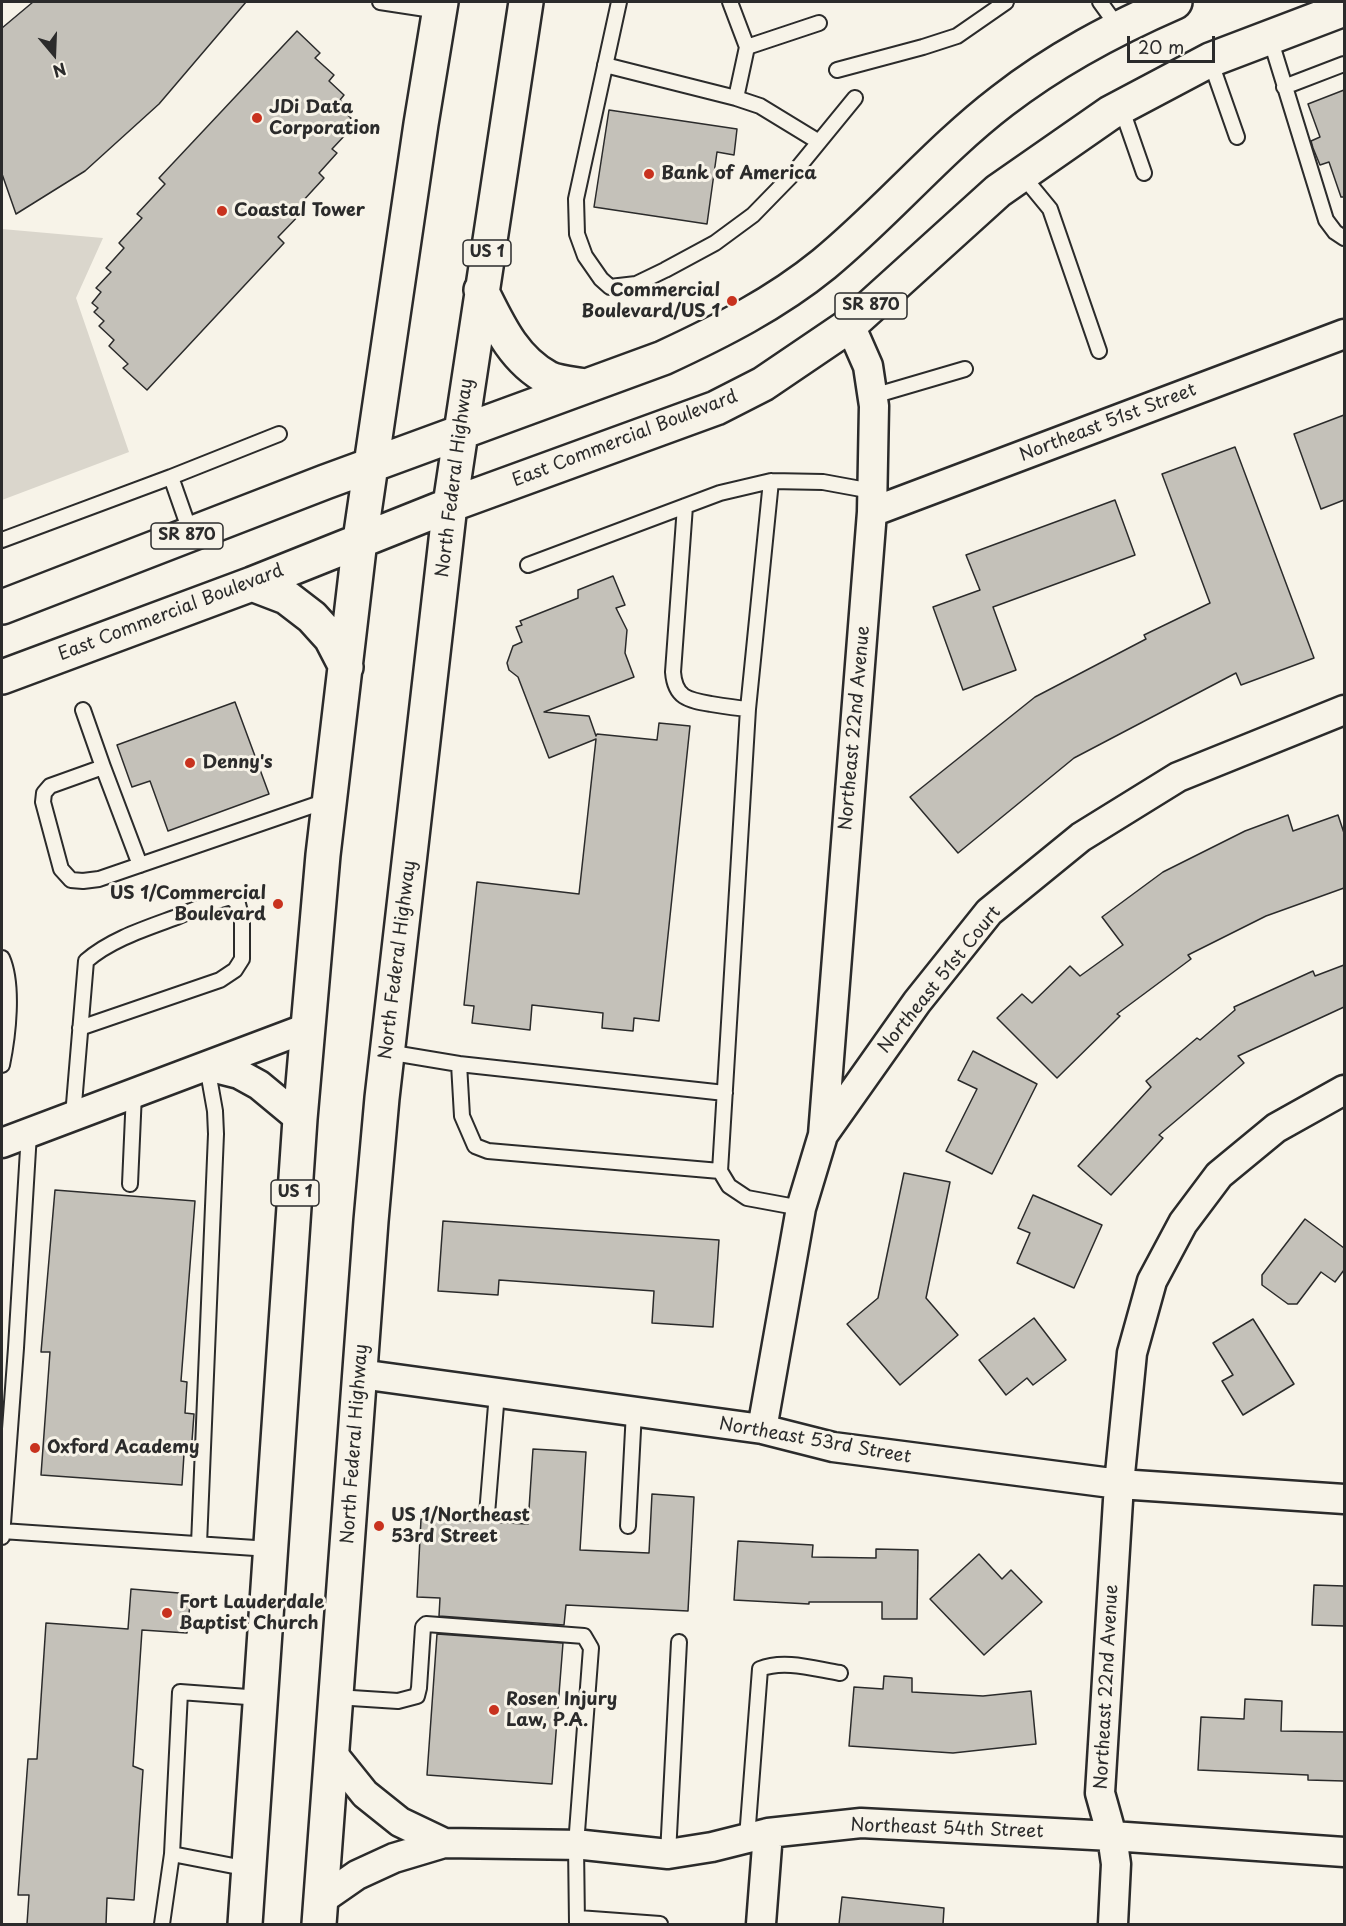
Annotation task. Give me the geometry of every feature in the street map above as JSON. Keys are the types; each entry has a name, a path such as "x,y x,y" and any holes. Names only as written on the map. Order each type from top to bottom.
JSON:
{"main road":[{"name":"North Federal Highway","path":"320,1912 372,1210 387,1052 450,505 526,2"},
{"name":"SR 870","path":"2,607 460,432 663,358 701,340 768,304 830,259 1001,102 1060,59 1109,14 1175,2"},
{"name":"US 1","path":"245,1924 300,1119 329,800 360,540 440,6"},
{"name":"East Commercial Boulevard","path":"2,677 252,584 450,505 716,408 763,384 850,325 998,191 1110,113 1210,60 1344,9"},
{"path":"482,290 502,332 523,360 550,379 585,386"},
{"path":"252,584 286,597 312,617 331,638 346,667"}],"street":[{"name":"Northeast 22nd Avenue","path":"823,1135 872,502 873,396 868,366 850,325"},
{"name":"Northeast 51st Street","path":"872,502 1344,334"},
{"name":"Northeast 51st Court","path":"762,1429 801,1208 823,1135 917,1002 989,912 1081,837 1178,777 1344,710"},
{"path":"2,1143 307,1028"},
{"path":"207,1066 239,1074 259,1085 300,1119"},
{"name":"Northeast 22nd Avenue","path":"1113,1924 1116,1864 1112,1836 1100,1793 1119,1484 1132,1353 1152,1281 1183,1223 1219,1175 1276,1128 1344,1090"},
{"name":"Northeast 53rd Street","path":"360,1374 762,1429 833,1447 1119,1484 1344,1499"},
{"name":"Northeast 54th Street","path":"332,1753 365,1794 400,1822 444,1843"},
{"name":"Northeast 54th Street","path":"320,1912 357,1875 394,1858 444,1843 576,1845 668,1854 712,1847 758,1835 861,1823 1112,1836 1344,1852"},
{"path":"758,1835 761,1924"}],"lane":[{"path":"380,2 440,6"},
{"path":"619,2 576,199 577,234 585,256 601,279 610,287 636,284 665,270 715,243 753,215 792,174 855,98"},
{"path":"730,2 747,47 736,98"},
{"path":"837,70 957,36 1006,2"},
{"path":"747,47 819,23"},
{"path":"1270,38 1326,220 1335,232 1344,238"},
{"path":"1210,60 1237,136"},
{"path":"1284,87 1344,64"},
{"path":"605,65 760,106 819,142"},
{"path":"1121,107 1144,173"},
{"path":"1022,175 1050,209 1099,351"},
{"path":"873,396 965,369"},
{"path":"2,540 279,434"},
{"path":"171,477 191,534"},
{"path":"528,565 720,493 771,481 823,482 872,502"},
{"path":"771,481 748,710 720,1171 729,1186 747,1198 801,1208"},
{"path":"685,506 674,682 679,692 689,701 748,710"},
{"path":"83,710 140,865"},
{"path":"104,767 50,786 44,793 43,802 62,869 71,880 99,879 329,800"},
{"path":"73,1116 80,1028 86,962 98,951 217,901 231,897 238,904 242,920 242,959 235,970 220,980 80,1028"},
{"path":"2,958 8,994 6,1044 2,1065"},
{"path":"387,1052 459,1064 725,1093"},
{"path":"459,1064 462,1116 475,1146 489,1151 720,1171"},
{"path":"199,1544 216,1134 215,1111 207,1066"},
{"path":"130,1184 134,1093"},
{"path":"2,1537 28,1133"},
{"path":"2,1346 16,1347"},
{"path":"488,1514 497,1393"},
{"path":"628,1526 634,1411"},
{"path":"2,1531 272,1549"},
{"path":"336,1697 398,1701 417,1696 423,1627 426,1624 584,1636 591,1648 576,1845 577,1921 660,1924"},
{"path":"668,1854 679,1642"},
{"path":"758,1835 760,1669 781,1664 840,1673"},
{"path":"162,1924 172,1854 180,1692 261,1698"},
{"path":"172,1854 249,1869"}],"shaded area":[{"path":"2,229 103,238 76,298 129,452 2,500"}],"building":[{"path":"33,2 246,2 159,104 85,171 16,214 2,174 2,28"},
{"name":"Coastal Tower","path":"297,31 320,53 315,58 334,75 329,81 344,95 340,100 349,109 345,113 351,118 342,129 347,133 332,149 337,153 319,173 324,178 301,203 306,208 278,237 284,243 147,390 123,368 128,364 109,346 114,340 99,326 104,321 94,312 98,308 92,303 101,292 96,288 111,272 106,268 124,248 119,243 142,218 137,214 165,184 159,178"},
{"path":"1344,90 1344,197 1341,197 1329,162 1320,165 1313,148 1311,141 1320,137 1308,104"},
{"path":"609,110 737,129 734,155 717,152 707,224 594,207"},
{"path":"1344,415 1344,500 1321,509 1294,434"},
{"path":"1235,447 1314,658 1241,685 1236,673 1074,758 958,853 910,797 1035,697 1146,639 1144,635 1210,603 1162,474"},
{"path":"1115,500 1135,555 993,607 1016,670 963,690 933,607 980,590 966,555"},
{"path":"613,576 625,605 616,608 627,630 625,653 634,677 544,712 589,716 596,736 597,734 657,740 659,723 690,726 659,1021 634,1018 633,1031 602,1028 603,1013 532,1005 530,1030 472,1023 474,1006 464,1005 477,882 579,894 596,739 549,758 518,677 509,670 507,663 513,646 522,642 516,627 522,625 520,621 578,598 578,590"},
{"name":"Denny's","path":"235,702 269,794 168,831 150,781 132,787 117,745"},
{"path":"1288,815 1293,831 1338,815 1344,833 1344,888 1266,916 1188,955 1191,959 1117,1014 1120,1016 1057,1078 997,1018 1022,994 1032,1003 1070,966 1080,976 1123,945 1102,917 1163,872 1245,831"},
{"path":"1344,965 1344,1007 1238,1056 1244,1063 1159,1135 1163,1138 1111,1195 1078,1166 1151,1087 1146,1081 1197,1038 1200,1040 1235,1010 1234,1007 1313,971 1315,976"},
{"path":"973,1051 1037,1084 992,1174 946,1151 977,1089 958,1080"},
{"path":"904,1173 950,1182 926,1298 958,1335 900,1385 847,1324 878,1298"},
{"path":"55,1190 195,1201 181,1381 187,1382 185,1413 194,1414 191,1454 184,1454 182,1485 41,1475 50,1352 41,1352"},
{"path":"1033,1195 1102,1225 1074,1288 1017,1263 1030,1233 1018,1228"},
{"path":"1305,1219 1344,1248 1344,1270 1335,1282 1321,1272 1297,1304 1288,1304 1262,1285 1262,1275"},
{"path":"443,1221 719,1240 713,1327 652,1323 654,1291 499,1280 498,1295 438,1291"},
{"path":"1034,1318 1066,1360 1033,1385 1027,1378 1006,1395 979,1360"},
{"path":"1253,1319 1294,1384 1243,1415 1222,1381 1233,1375 1213,1343"},
{"path":"533,1449 586,1452 580,1550 649,1553 652,1494 694,1497 688,1611 566,1605 564,1625 439,1616 440,1598 417,1597 421,1519 528,1524"},
{"path":"738,1541 813,1545 812,1557 876,1558 876,1549 918,1550 917,1619 882,1619 882,1602 809,1602 809,1604 734,1600"},
{"path":"979,1554 1002,1579 1011,1570 1042,1602 984,1655 930,1599"},
{"path":"1314,1585 1344,1586 1344,1626 1312,1625"},
{"path":"131,1589 191,1594 187,1633 142,1630 133,1766 143,1770 134,1900 107,1898 106,1924 27,1924 29,1895 18,1895 28,1759 37,1759 46,1623 128,1629"},
{"path":"437,1634 563,1643 552,1784 427,1775"},
{"path":"884,1676 912,1678 912,1692 983,1696 1031,1691 1036,1744 953,1753 849,1746 854,1687 883,1689"},
{"path":"1245,1699 1282,1701 1281,1731 1344,1732 1344,1781 1308,1780 1308,1775 1198,1770 1201,1717 1244,1719"},
{"path":"842,1897 944,1908 943,1924 839,1924"}],"place":[{"name":"JDi Data Corporation","path":"257,118"},
{"name":"Bank of America","path":"649,174"},
{"name":"Coastal Tower","path":"222,211"},
{"name":"Commercial Boulevard/US 1","path":"732,301"},
{"name":"Denny's","path":"190,763"},
{"name":"US 1/Commercial Boulevard","path":"278,904"},
{"name":"Oxford Academy","path":"35,1448"},
{"name":"US 1/Northeast 53rd Street","path":"379,1526"},
{"name":"Fort Lauderdale Baptist Church","path":"167,1613"},
{"name":"Rosen Injury Law, P.A.","path":"494,1710"}]}
